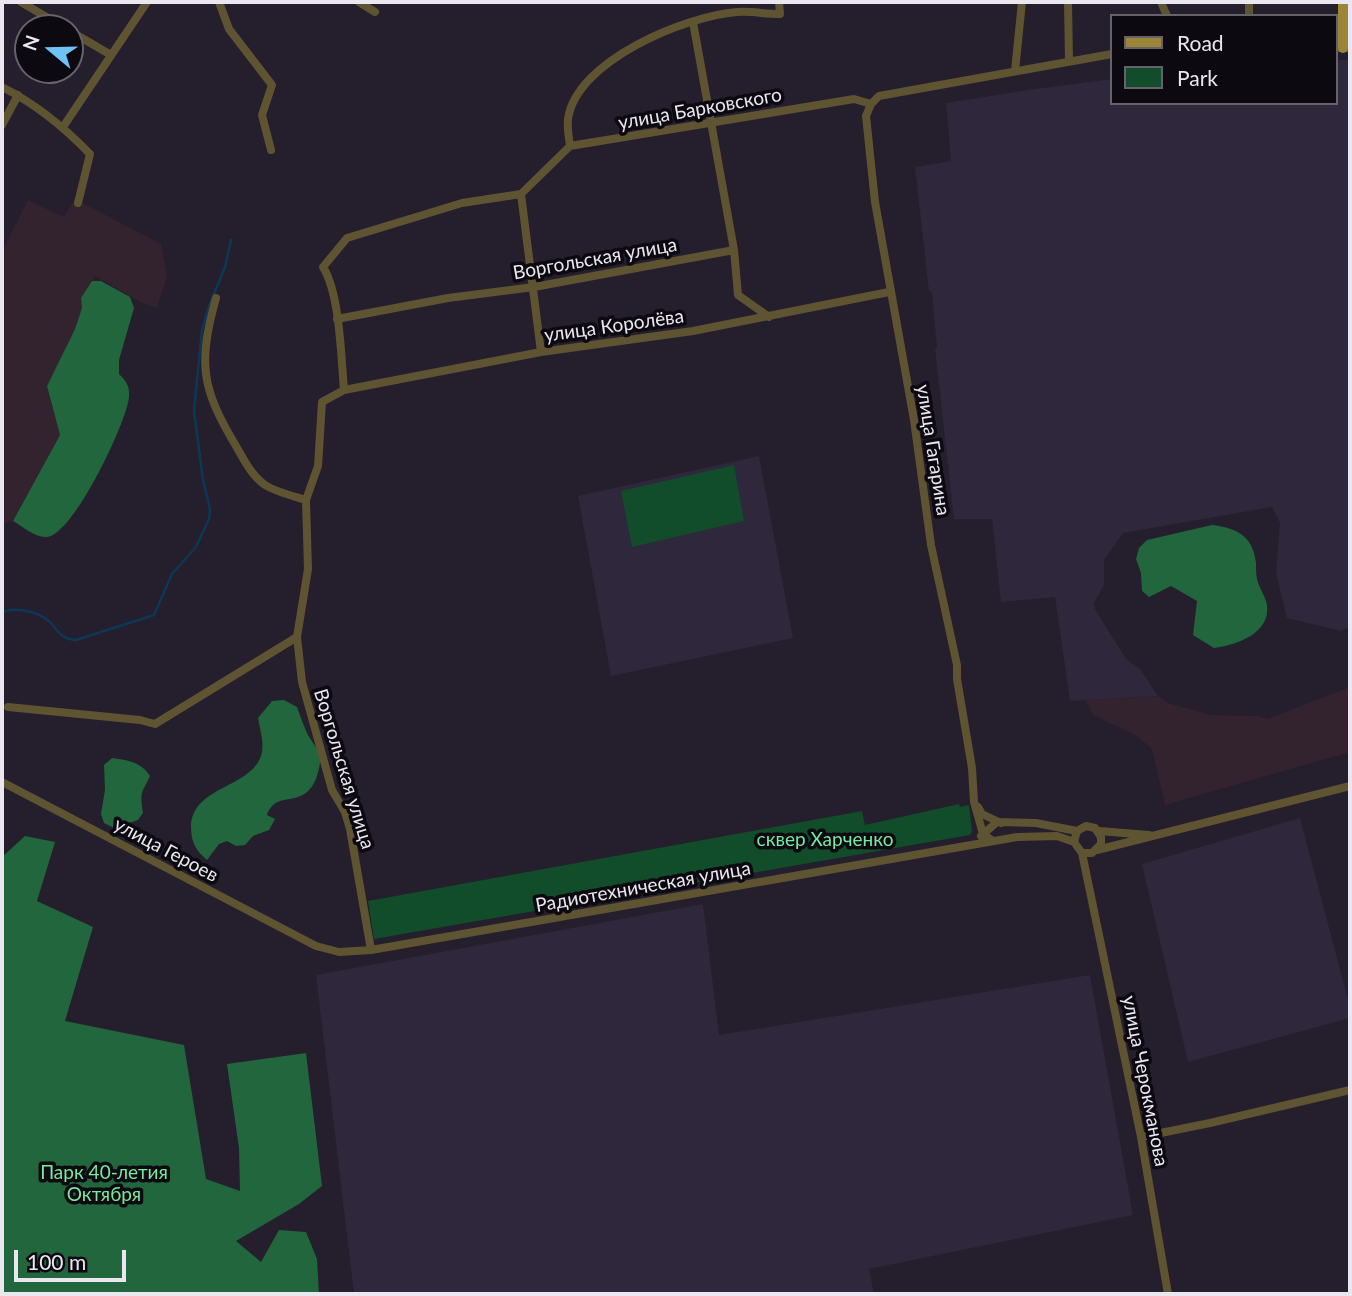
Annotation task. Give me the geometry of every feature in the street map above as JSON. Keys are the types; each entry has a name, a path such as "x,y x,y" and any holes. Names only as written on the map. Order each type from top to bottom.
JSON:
{"main road":[{"path":"1343,2 1343,48"}],"street":[{"path":"21,2 41,14"},
{"path":"63,127 147,2"},
{"path":"219,2 229,29 272,85 262,115 271,150"},
{"path":"359,2 375,12"},
{"path":"344,390 337,319 328,275 323,267 347,238 462,203 520,194 570,146 568,119 578,94 603,66 640,42 693,22 736,12 780,14 779,2"},
{"path":"1015,71 1022,2"},
{"path":"1069,2 1069,61"},
{"path":"693,22 734,250 738,295 769,317"},
{"path":"84,39 111,55"},
{"name":"улица Барковского","path":"570,146 854,99 871,104 879,96 1110,54"},
{"path":"2,87 63,127 90,154 78,204"},
{"path":"2,125 18,95"},
{"name":"улица Гагарина","path":"871,104 866,122 874,201 914,420 931,545 957,665 972,768 974,802 983,834"},
{"path":"520,194 541,352"},
{"name":"Воргольская улица","path":"337,319 448,298 534,287 734,250"},
{"name":"улица Королёва","path":"344,390 541,352 693,331 890,292"},
{"path":"216,298 206,334 205,359 207,384 219,416 251,471 266,485 306,500"},
{"name":"Воргольская улица","path":"344,390 322,402 318,466 306,500 308,569 297,637 302,681 332,790 345,812 350,829 371,950"},
{"path":"8,707 140,720 155,724 297,637"},
{"name":"улица Героев","path":"2,782 316,946"},
{"path":"1077,831 1074,842 1082,853 1095,851 1350,786"},
{"path":"974,802 982,814 997,822 1019,825 1023,831 1017,837"},
{"path":"975,844 997,822 1035,823 1077,831 1091,826 1099,831 1152,835"},
{"path":"1095,851 1101,844 1099,831"},
{"path":"983,834 993,841"},
{"name":"Радиотехническая улица","path":"316,946 339,951 371,950 1017,837 1057,836 1074,842"},
{"name":"улица Черокманова","path":"1087,876 1095,851"},
{"name":"улица Черокманова","path":"1082,853 1141,1137 1168,1294"},
{"path":"1141,1137 1210,1124 1350,1090"}],"shaded area":[{"path":"1338,60 1350,60 1350,627 1341,631 1287,618 1276,573 1280,523 1272,507 1123,533 1104,560 1104,585 1094,603 1095,609 1126,659 1140,669 1158,696 1070,701 1055,597 1001,602 992,519 954,519 935,349 932,292 929,291 915,167 951,161 946,103 1110,79 1110,105 1338,105"},
{"path":"75,199 161,244 167,276 157,308 142,303 95,276 81,298 82,308 75,329 47,386 60,435 13,521 2,524 2,251 28,200 64,217"},
{"path":"759,456 793,638 611,676 578,496"},
{"path":"1350,687 1350,752 1165,805 1152,749 1137,736 1093,715 1085,700 1158,696 1168,703 1211,715 1258,716 1267,719"},
{"path":"1300,818 1350,1007 1350,1018 1188,1062 1142,864"},
{"path":"703,904 719,1035 1090,975 1133,1215 869,1269 874,1294 354,1294 316,975"}],"green space":[{"path":"92,281 101,281 130,297 134,308 119,360 119,374 127,384 129,397 109,453 83,500 57,532 42,537 13,521 60,435 47,386 75,329 82,308 81,298"},
{"path":"734,465 744,521 632,547 621,491"},
{"path":"1212,525 1236,531 1247,540 1254,554 1257,579 1267,605 1264,623 1251,636 1214,648 1193,635 1197,601 1171,586 1149,597 1142,591 1141,573 1136,559 1139,548 1147,540"},
{"path":"284,700 297,707 319,754 320,765 316,779 304,794 277,802 271,807 267,815 275,819 269,830 253,836 245,845 236,846 227,841 219,844 207,860 193,842 191,827 194,814 210,795 255,767 262,747 258,718 272,701"},
{"path":"112,758 138,765 150,776 142,793 143,813 138,820 114,828 104,823 101,814 105,790 104,765"},
{"name":"сквер Харченко","path":"959,804 960,807 969,805 972,831 970,835 374,939 368,901 862,811 865,825"},
{"name":"Парк 40-летия Октября","path":"25,836 55,842 37,901 93,927 65,1021 184,1045 206,1179 240,1191 239,1148 227,1064 306,1053 322,1186 299,1204 236,1241 261,1262 279,1230 306,1232 317,1259 319,1294 2,1294 2,857"}],"waterway":[{"path":"2,612 14,610 33,613 45,618 64,637 76,640 154,615 172,574 196,547 209,519 210,509 203,480 194,411 202,330 225,267 231,240"}]}
